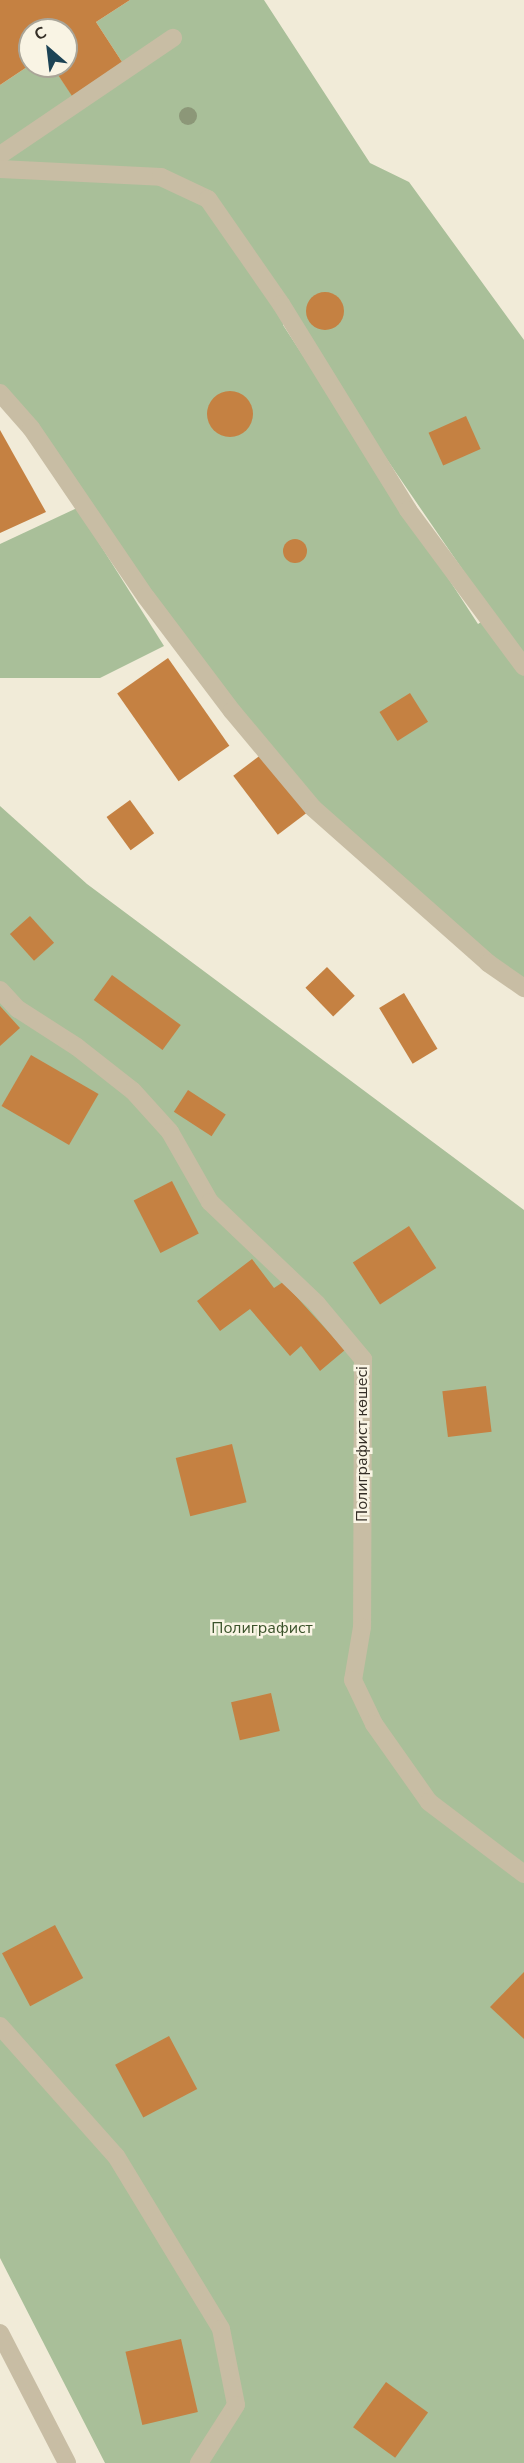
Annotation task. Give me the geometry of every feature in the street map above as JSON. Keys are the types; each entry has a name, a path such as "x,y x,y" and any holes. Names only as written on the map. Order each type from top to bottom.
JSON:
{"street":[{"path":"0,155 173,38"},
{"path":"0,169 161,177 208,199 281,304 408,510 524,667"},
{"path":"0,393 32,428 146,597 224,702 313,808 488,963 524,988"},
{"name":"Полиграфист көшесі","path":"0,990 18,1010 77,1047 133,1091 170,1132 210,1202 317,1304 363,1359 362,1627 353,1680 374,1724 429,1802 524,1874"},
{"path":"0,2026 116,2156 221,2329 237,2405 199,2463"},
{"path":"0,2333 67,2463"}],"green space":[{"path":"130,0 264,0 370,163 409,182 524,340 524,988 313,808 0,393 0,85 18,73 18,78 60,78 74,98 124,65 96,22","holes":["284,294 375,442 493,614 478,624 283,325"]},
{"path":"77,508 164,646 100,678 0,678 0,544"},
{"name":"Полиграфист","path":"0,806 87,884 524,1210 524,2463 105,2463 0,2258"}],"building":[{"path":"0,0 130,0 96,22 124,65 74,99 60,78 78,78 78,18 18,18 18,73 0,85"},
{"path":"325,292 339,297 344,311 339,325 325,330 311,325 306,311 311,297"},
{"path":"230,391 246,398 253,414 246,430 230,437 214,430 207,414 214,398"},
{"path":"466,416 481,449 443,466 429,433"},
{"path":"0,430 46,512 0,533"},
{"path":"295,539 300,540 306,546 306,556 300,562 295,563 290,562 284,556 283,551 284,546 290,540"},
{"path":"168,658 229,746 179,781 117,694"},
{"path":"410,693 428,722 397,741 379,712"},
{"path":"262,754 307,813 278,835 233,776"},
{"path":"130,800 154,833 131,850 107,817"},
{"path":"30,916 54,943 34,961 10,934"},
{"path":"327,967 355,996 333,1017 305,988"},
{"path":"112,975 181,1025 163,1050 94,1000"},
{"path":"404,993 437,1049 413,1064 379,1008"},
{"path":"0,1006 20,1028 0,1046"},
{"path":"31,1055 99,1094 69,1145 2,1106"},
{"path":"188,1090 226,1115 212,1136 174,1112"},
{"path":"172,1181 199,1234 160,1253 134,1201"},
{"path":"409,1226 436,1268 380,1304 353,1262"},
{"path":"252,1259 274,1288 283,1282 345,1350 320,1371 301,1346 290,1356 250,1309 220,1331 197,1301"},
{"path":"486,1386 492,1432 448,1437 442,1391"},
{"path":"232,1444 247,1502 190,1516 176,1458"},
{"path":"271,1693 280,1731 240,1740 231,1702"},
{"path":"55,1925 83,1978 30,2006 2,1953"},
{"path":"524,1972 524,2039 490,2007"},
{"path":"169,2036 197,2089 143,2118 115,2065"},
{"path":"181,2339 198,2412 142,2425 125,2352"},
{"path":"386,2382 428,2413 395,2458 353,2427"}]}
